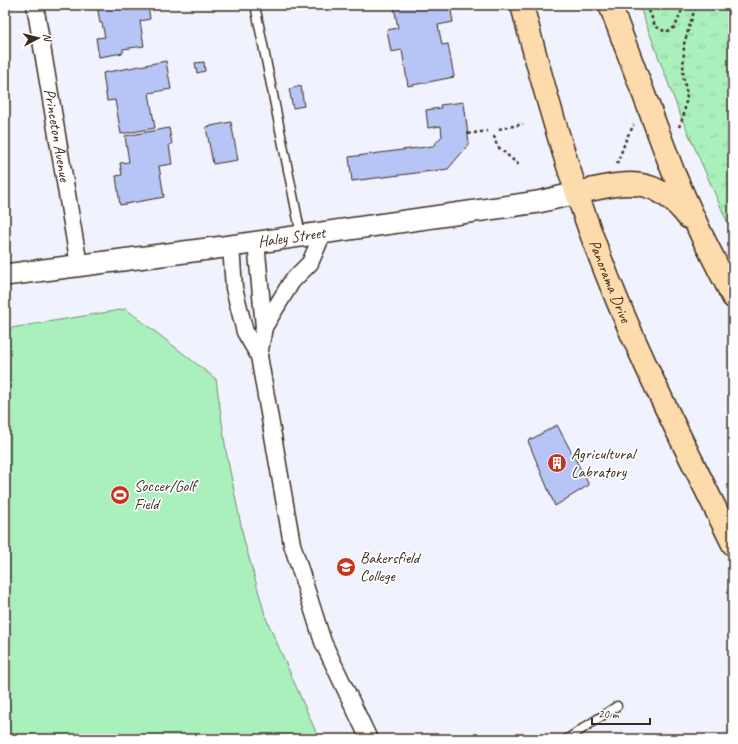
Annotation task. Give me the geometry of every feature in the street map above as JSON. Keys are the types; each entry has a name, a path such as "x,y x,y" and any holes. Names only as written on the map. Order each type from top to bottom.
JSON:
{"main road":[{"name":"Panorama Drive","path":"522,5 563,153 607,274 649,374 733,544"},
{"path":"610,5 657,133 701,234 733,297"},
{"path":"577,193 620,183 634,184 659,190 678,204 701,234"}],"street":[{"name":"Princeton Avenue","path":"35,5 79,265"},
{"name":"Haley Street","path":"5,275 323,233 538,202 577,193"},
{"path":"264,327 292,281 310,264 323,233"},
{"path":"256,242 264,327 259,356 292,544 323,642 368,739"},
{"path":"231,246 234,288 245,332 259,356"}],"lane":[{"path":"255,5 301,236"},
{"path":"567,739 617,706"}],"path":[{"path":"647,5 655,26 666,32 675,27 684,5"},
{"path":"676,134 684,114 687,95 683,76 684,44 696,5"},
{"path":"499,128 523,124"},
{"path":"617,165 627,137 635,125"},
{"path":"468,134 486,131"},
{"path":"494,136 497,146 520,166"}],"green space":[{"path":"639,5 733,5 733,235 679,112"},
{"name":"Soccer/Golf Field","path":"126,309 216,379 226,451 244,540 266,618 319,739 5,739 5,329"}],"building":[{"path":"97,5 148,5 150,19 140,21 144,46 123,49 123,53 99,57 96,38 105,37 102,23 100,23"},
{"path":"407,5 450,5 453,22 438,25 442,45 448,44 454,77 408,86 402,50 391,52 387,30 398,28 394,7"},
{"path":"166,61 171,89 149,93 155,128 121,134 115,100 107,101 103,73"},
{"path":"204,62 205,71 197,73 195,63"},
{"path":"301,86 304,106 293,108 289,89"},
{"path":"464,102 469,144 448,169 352,181 349,157 433,146 442,136 441,126 428,128 426,110 441,108 440,105"},
{"path":"231,122 238,160 213,164 206,127"},
{"path":"169,128 172,144 169,145 172,164 159,166 164,197 120,205 116,176 122,175 120,163 129,162 125,136"},
{"name":"Agricultural Labratory","path":"557,425 589,485 555,506 528,441"}],"place":[{"name":"Agricultural Labratory","path":"557,463"},
{"name":"Soccer/Golf Field","path":"120,495"},
{"name":"Bakersfield College","path":"346,567"}]}
